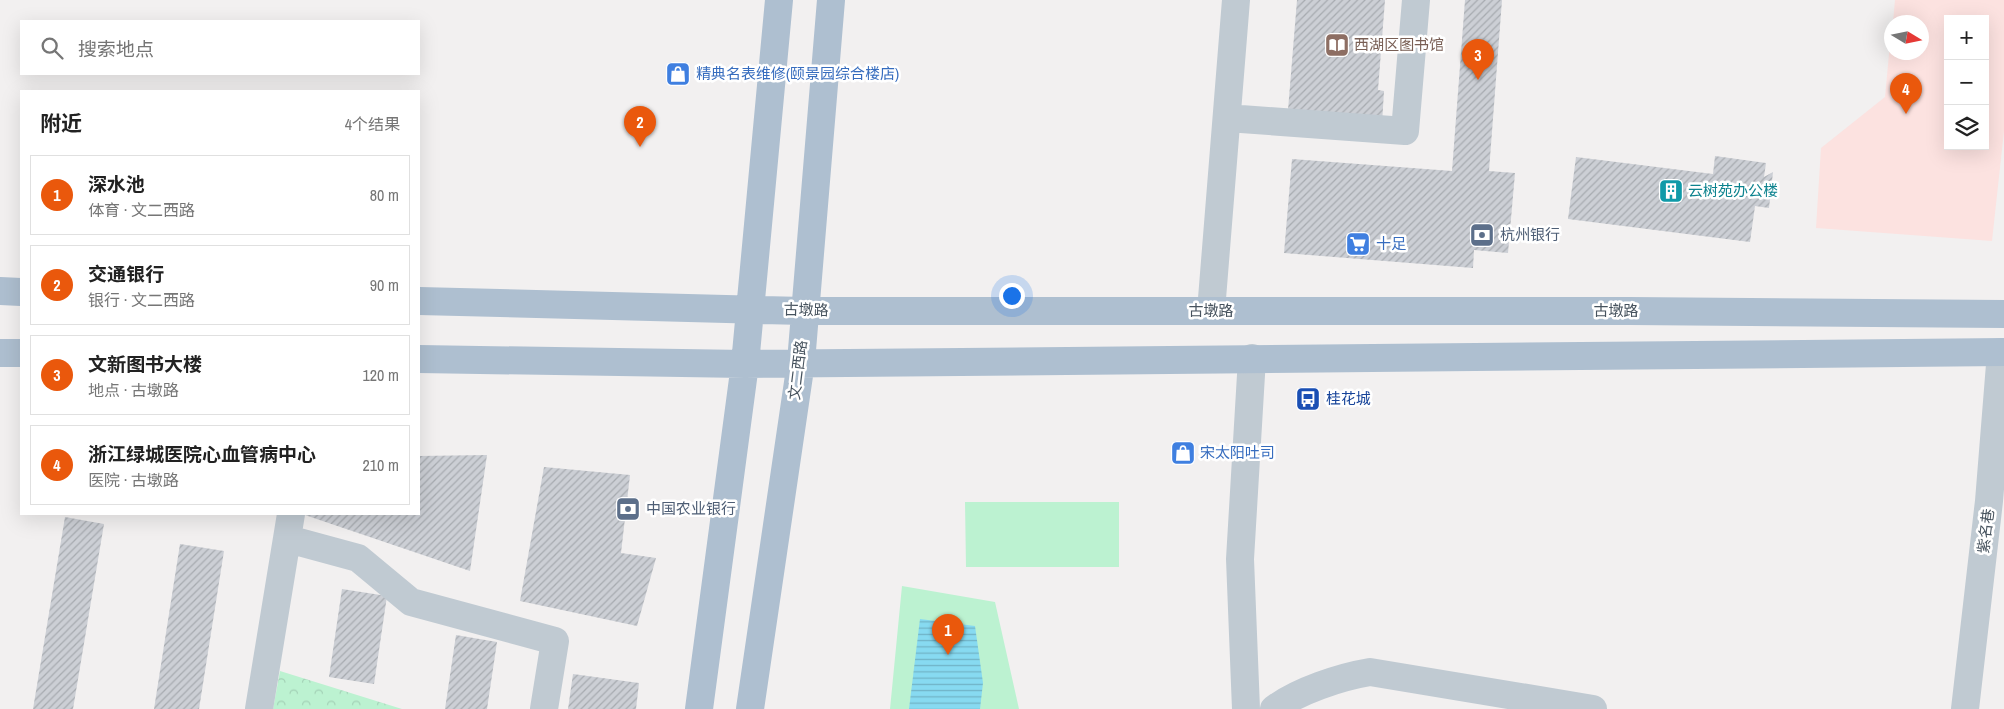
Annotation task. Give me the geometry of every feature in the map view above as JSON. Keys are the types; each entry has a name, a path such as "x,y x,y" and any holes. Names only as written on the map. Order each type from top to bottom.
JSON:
{"main road":[{"path":"699,709 745,364 779,0"},
{"name":"文二西路","path":"750,709 801,362 831,0"},
{"path":"0,291 20,292"},
{"name":"古墩路","path":"420,301 804,311 1620,311 2004,314"},
{"path":"420,359 745,364 2002,352"},
{"path":"0,353 20,353"}],"street":[{"path":"1211,311 1236,0"},
{"path":"1226,118 1404,131 1416,0"},
{"name":"紫名巷","path":"1965,709 1989,502 2002,352"},
{"path":"1246,709 1240,559 1252,358"},
{"path":"259,709 290,526 358,558 411,602 555,641 544,709"},
{"path":"1274,709 1283,702 1344,676 1370,672 1592,709"}],"shaded area":[{"path":"1895,0 2004,0 2004,131 1992,241 1816,228 1821,148 1885,97 1888,60 1929,60 1929,15 1894,15"}],"green space":[{"path":"965,502 1119,502 1119,567 966,567"},
{"path":"902,586 995,602 1019,709 890,709"},
{"path":"280,671 402,709 273,709"}],"water":[{"path":"920,619 975,626 983,683 980,709 909,709"}],"building":[{"name":"西湖区图书馆","path":"1297,0 1385,0 1378,90 1384,91 1382,124 1288,110"},
{"path":"1465,0 1502,0 1489,171 1515,173 1508,253 1474,250 1473,268 1284,253 1292,159 1452,171"},
{"name":"云树苑办公楼","path":"1715,156 1766,163 1764,177 1773,172 1769,208 1755,206 1750,242 1568,219 1576,157 1713,174"},
{"path":"487,455 470,571 305,515 420,515 420,456"},
{"path":"544,467 630,475 621,553 656,558 637,626 520,601"},
{"path":"65,517 104,524 73,709 33,709"},
{"path":"180,544 224,551 199,709 154,709"},
{"path":"342,589 387,596 374,684 329,677"},
{"path":"456,635 497,642 487,709 445,709"},
{"path":"573,674 639,683 636,709 568,709"}],"place":[{"name":"西湖区图书馆","path":"1337,45"},
{"name":"精典名表维修(颐景园综合楼店)","path":"678,74"},
{"name":"文新图书大楼","path":"1478,80"},
{"name":"浙江绿城医院心血管病中心","path":"1906,114"},
{"name":"交通银行","path":"640,147"},
{"name":"云树苑办公楼","path":"1671,191"},
{"name":"杭州银行","path":"1482,235"},
{"name":"十足","path":"1358,244"},
{"name":"桂花城","path":"1308,399"},
{"name":"宋太阳吐司","path":"1183,453"},
{"name":"中国农业银行","path":"628,509"},
{"name":"深水池","path":"948,655"}]}
